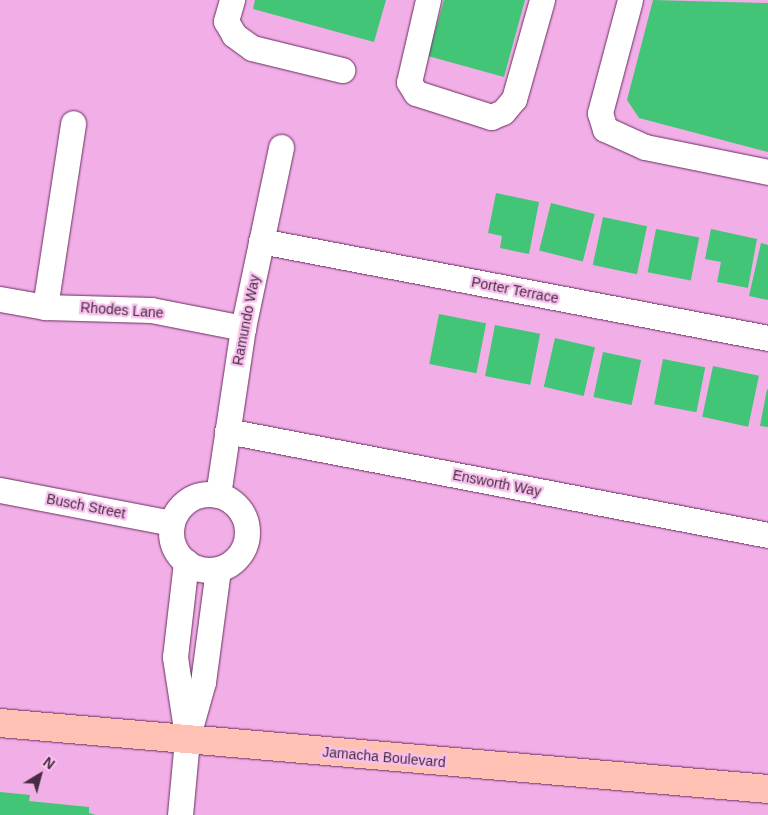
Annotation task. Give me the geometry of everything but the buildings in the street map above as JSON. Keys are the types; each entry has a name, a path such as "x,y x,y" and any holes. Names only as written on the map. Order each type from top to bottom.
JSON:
{"main road":[{"name":"Jamacha Boulevard","path":"0,723 768,789"}],"street":[{"path":"232,0 226,22 234,35 252,48 342,70"},
{"path":"428,0 409,82 416,94 490,117 503,112 514,99 542,0"},
{"path":"630,0 600,113 605,129 645,147 768,172"},
{"path":"46,307 73,123"},
{"name":"Ramundo Way","path":"218,495 243,328 280,147"},
{"name":"Porter Terrace","path":"261,241 768,338"},
{"name":"Rhodes Lane","path":"0,299 46,307 151,310 243,328"},
{"name":"Ensworth Way","path":"227,431 768,535"},
{"name":"Busch Street","path":"0,490 172,523"},
{"path":"180,815 187,739 203,682 218,569 241,552 247,524 236,506 218,495 189,499 172,523 176,551 186,562 218,569"},
{"path":"186,562 175,657 187,739"}]}
